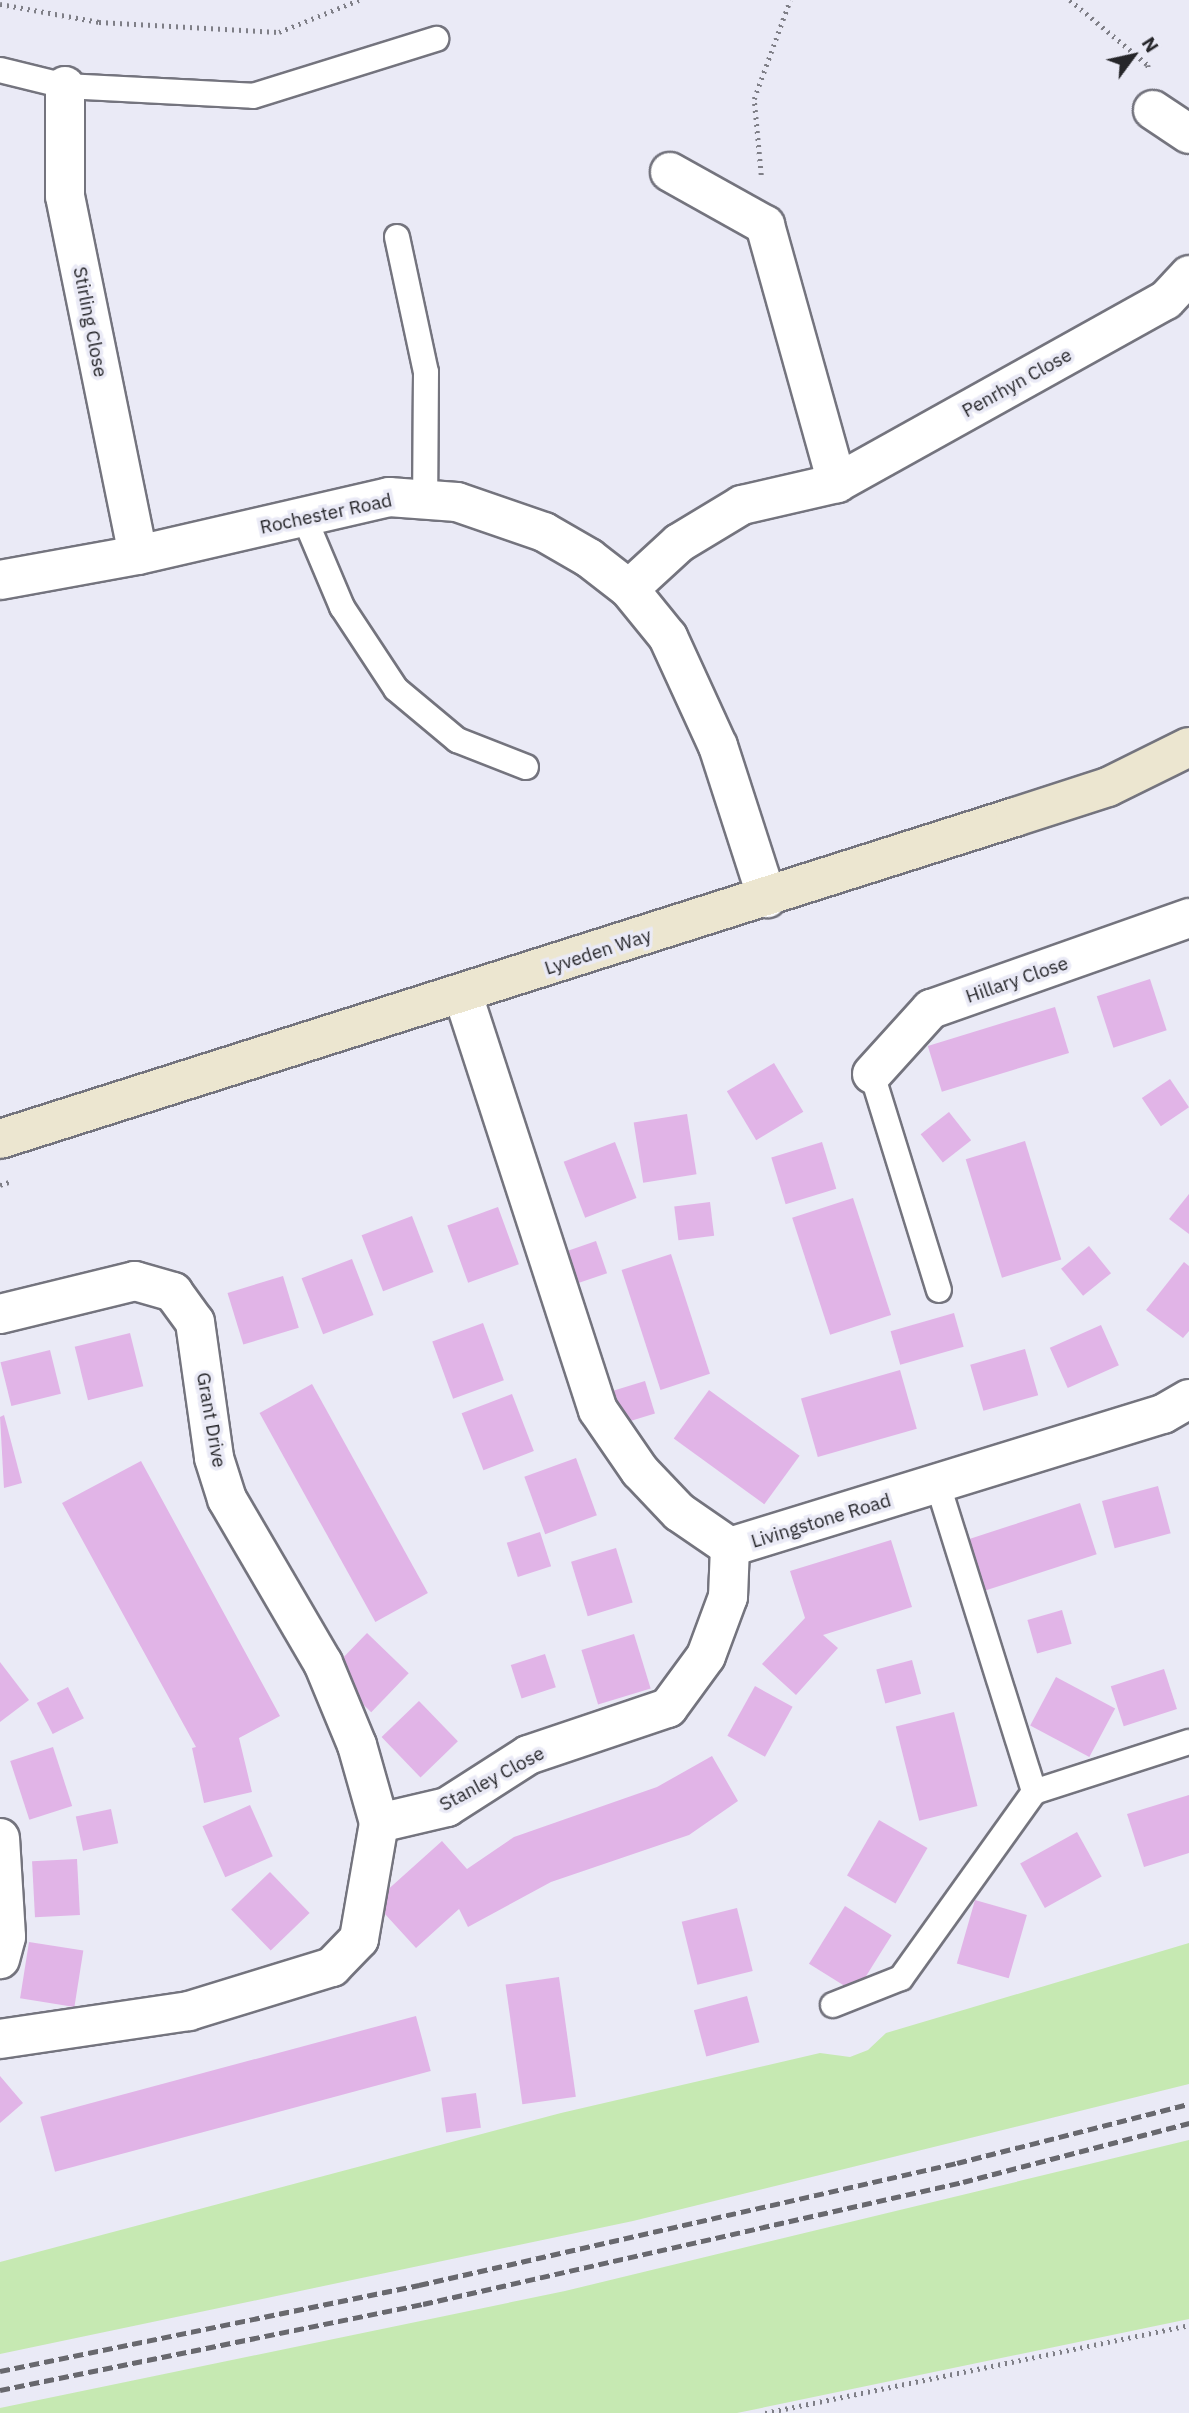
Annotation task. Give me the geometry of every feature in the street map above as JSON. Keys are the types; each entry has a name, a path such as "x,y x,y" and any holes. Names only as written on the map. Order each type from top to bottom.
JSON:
{"street":[{"name":"Stirling Close","path":"65,86 65,196 138,555"},
{"path":"1153,110 1189,134"},
{"path":"670,172 765,225 837,483"},
{"name":"Penrhyn Close","path":"628,589 678,543 742,505 837,483 1166,300 1189,275"},
{"name":"Rochester Road","path":"0,580 138,555 389,497 457,502 544,532 589,558 628,589 668,636 694,685 767,898"},
{"name":"Lyveden Way","path":"0,1139 463,995 1108,787 1189,747"},
{"name":"Hillary Close","path":"872,1074 930,1009 1188,922"},
{"name":"Livingstone Road","path":"463,995 598,1410 640,1471 679,1512 730,1547 1163,1414 1189,1399"},
{"name":"Grant Drive","path":"0,1314 135,1281 173,1292 195,1322 214,1458 228,1499 323,1662 357,1745 379,1823"},
{"name":"Stanley Close","path":"379,1823 447,1807 528,1755 668,1708 706,1656 728,1597 730,1547"},
{"path":"0,2039 190,2011 332,1968 359,1939 379,1823"},
{"path":"0,1838 6,1937 0,1959"}],"lane":[{"path":"0,70 65,86 253,96 436,39"},
{"path":"397,237 426,372 425,500"},
{"path":"304,517 342,607 396,689 457,740 526,767"},
{"path":"872,1074 939,1290"},
{"path":"938,1485 1034,1792"},
{"path":"833,2005 901,1978 1034,1792 1189,1742"}],"path":[{"path":"0,4 99,22 279,32 359,0"},
{"path":"765,225 754,99 790,0"},
{"path":"1070,0 1148,65 1153,110"},
{"path":"765,2413 1189,2325"}],"green space":[{"path":"1189,1943 1189,2084 633,2221 0,2354 0,2262 561,2113 820,2053 850,2057 868,2050 886,2033"},
{"path":"1189,2140 1189,2319 737,2413 0,2413 0,2408 565,2291"}],"building":[{"path":"1150,979 1167,1030 1113,1048 1097,996"},
{"path":"1055,1007 1069,1053 942,1092 928,1046"},
{"path":"774,1063 803,1112 756,1140 727,1091"},
{"path":"1170,1079 1189,1107 1161,1126 1142,1098"},
{"path":"949,1112 971,1140 943,1163 921,1134"},
{"path":"687,1114 697,1174 643,1183 634,1122"},
{"path":"1025,1141 1061,1260 1002,1278 966,1159"},
{"path":"615,1142 637,1198 585,1218 564,1162"},
{"path":"822,1142 836,1189 786,1204 771,1157"},
{"path":"1189,1194 1189,1234 1169,1219"},
{"path":"853,1198 891,1315 830,1335 792,1218"},
{"path":"710,1202 714,1236 678,1240 674,1206"},
{"path":"498,1207 519,1264 468,1283 447,1225"},
{"path":"412,1216 434,1272 383,1291 362,1235"},
{"path":"596,1241 607,1273 574,1285 563,1252"},
{"path":"1089,1246 1111,1273 1083,1296 1061,1269"},
{"path":"671,1254 710,1374 660,1390 622,1270"},
{"path":"352,1259 374,1315 323,1334 302,1278"},
{"path":"1184,1262 1189,1266 1189,1331 1183,1338 1146,1310"},
{"path":"283,1276 299,1328 243,1345 228,1293"},
{"path":"954,1313 964,1347 900,1365 891,1331"},
{"path":"483,1323 504,1380 453,1399 432,1341"},
{"path":"1101,1325 1119,1365 1068,1388 1050,1348"},
{"path":"130,1333 143,1386 88,1400 75,1347"},
{"path":"1025,1349 1038,1395 983,1411 970,1365"},
{"path":"50,1350 61,1394 11,1406 1,1362"},
{"path":"900,1370 917,1429 818,1457 801,1398"},
{"path":"645,1381 655,1414 621,1424 612,1391"},
{"path":"312,1384 428,1593 375,1622 260,1413"},
{"path":"709,1390 800,1456 764,1504 674,1439"},
{"path":"512,1394 534,1451 483,1470 462,1413"},
{"path":"4,1415 22,1483 4,1488 0,1417"},
{"path":"576,1458 597,1515 545,1534 524,1477"},
{"path":"141,1461 280,1716 239,1738 252,1792 204,1803 192,1748 196,1747 62,1503"},
{"path":"1158,1486 1171,1533 1115,1548 1102,1501"},
{"path":"1080,1503 1097,1554 981,1592 964,1541"},
{"path":"540,1532 551,1566 518,1577 507,1543"},
{"path":"891,1540 912,1607 823,1635 838,1648 796,1695 762,1664 805,1618 790,1571"},
{"path":"616,1548 633,1603 588,1616 571,1562"},
{"path":"1062,1610 1072,1644 1037,1654 1027,1620"},
{"path":"367,1633 409,1673 371,1712 329,1672"},
{"path":"634,1634 651,1689 598,1705 581,1650"},
{"path":"545,1654 556,1687 522,1698 511,1665"},
{"path":"912,1660 921,1694 885,1703 876,1670"},
{"path":"0,1662 29,1700 0,1722"},
{"path":"1164,1669 1177,1709 1124,1726 1111,1686"},
{"path":"1056,1677 1115,1708 1089,1757 1030,1726"},
{"path":"755,1686 793,1707 765,1757 727,1736"},
{"path":"68,1687 84,1718 53,1734 37,1703"},
{"path":"419,1701 458,1741 420,1777 382,1737"},
{"path":"954,1712 977,1806 919,1821 896,1727"},
{"path":"53,1747 72,1806 29,1820 10,1761"},
{"path":"712,1756 738,1801 689,1835 551,1882 468,1927 459,1909 416,1948 374,1902 442,1841 467,1869 514,1837 657,1787"},
{"path":"1189,1795 1189,1853 1144,1867 1127,1814"},
{"path":"250,1805 273,1856 225,1877 202,1826"},
{"path":"111,1809 118,1843 83,1851 76,1816"},
{"path":"879,1820 927,1848 895,1903 847,1875"},
{"path":"1077,1832 1102,1877 1045,1908 1020,1864"},
{"path":"77,1859 80,1915 35,1917 32,1861"},
{"path":"270,1872 310,1913 271,1951 231,1910"},
{"path":"975,1900 1027,1915 1009,1978 957,1963"},
{"path":"845,1906 892,1935 856,1993 809,1964"},
{"path":"737,1908 753,1971 697,1985 682,1922"},
{"path":"29,1942 83,1951 74,2007 20,1998"},
{"path":"559,1977 576,2097 522,2104 506,1985"},
{"path":"747,1996 759,2042 706,2057 694,2010"},
{"path":"416,2016 431,2071 55,2172 40,2117"},
{"path":"0,2076 23,2103 0,2123"},
{"path":"476,2093 481,2128 446,2133 441,2098"}],"railway":[{"path":"0,2371 419,2285 957,2163 1189,2104"},
{"path":"0,2390 423,2304 963,2182 1189,2123"}]}
